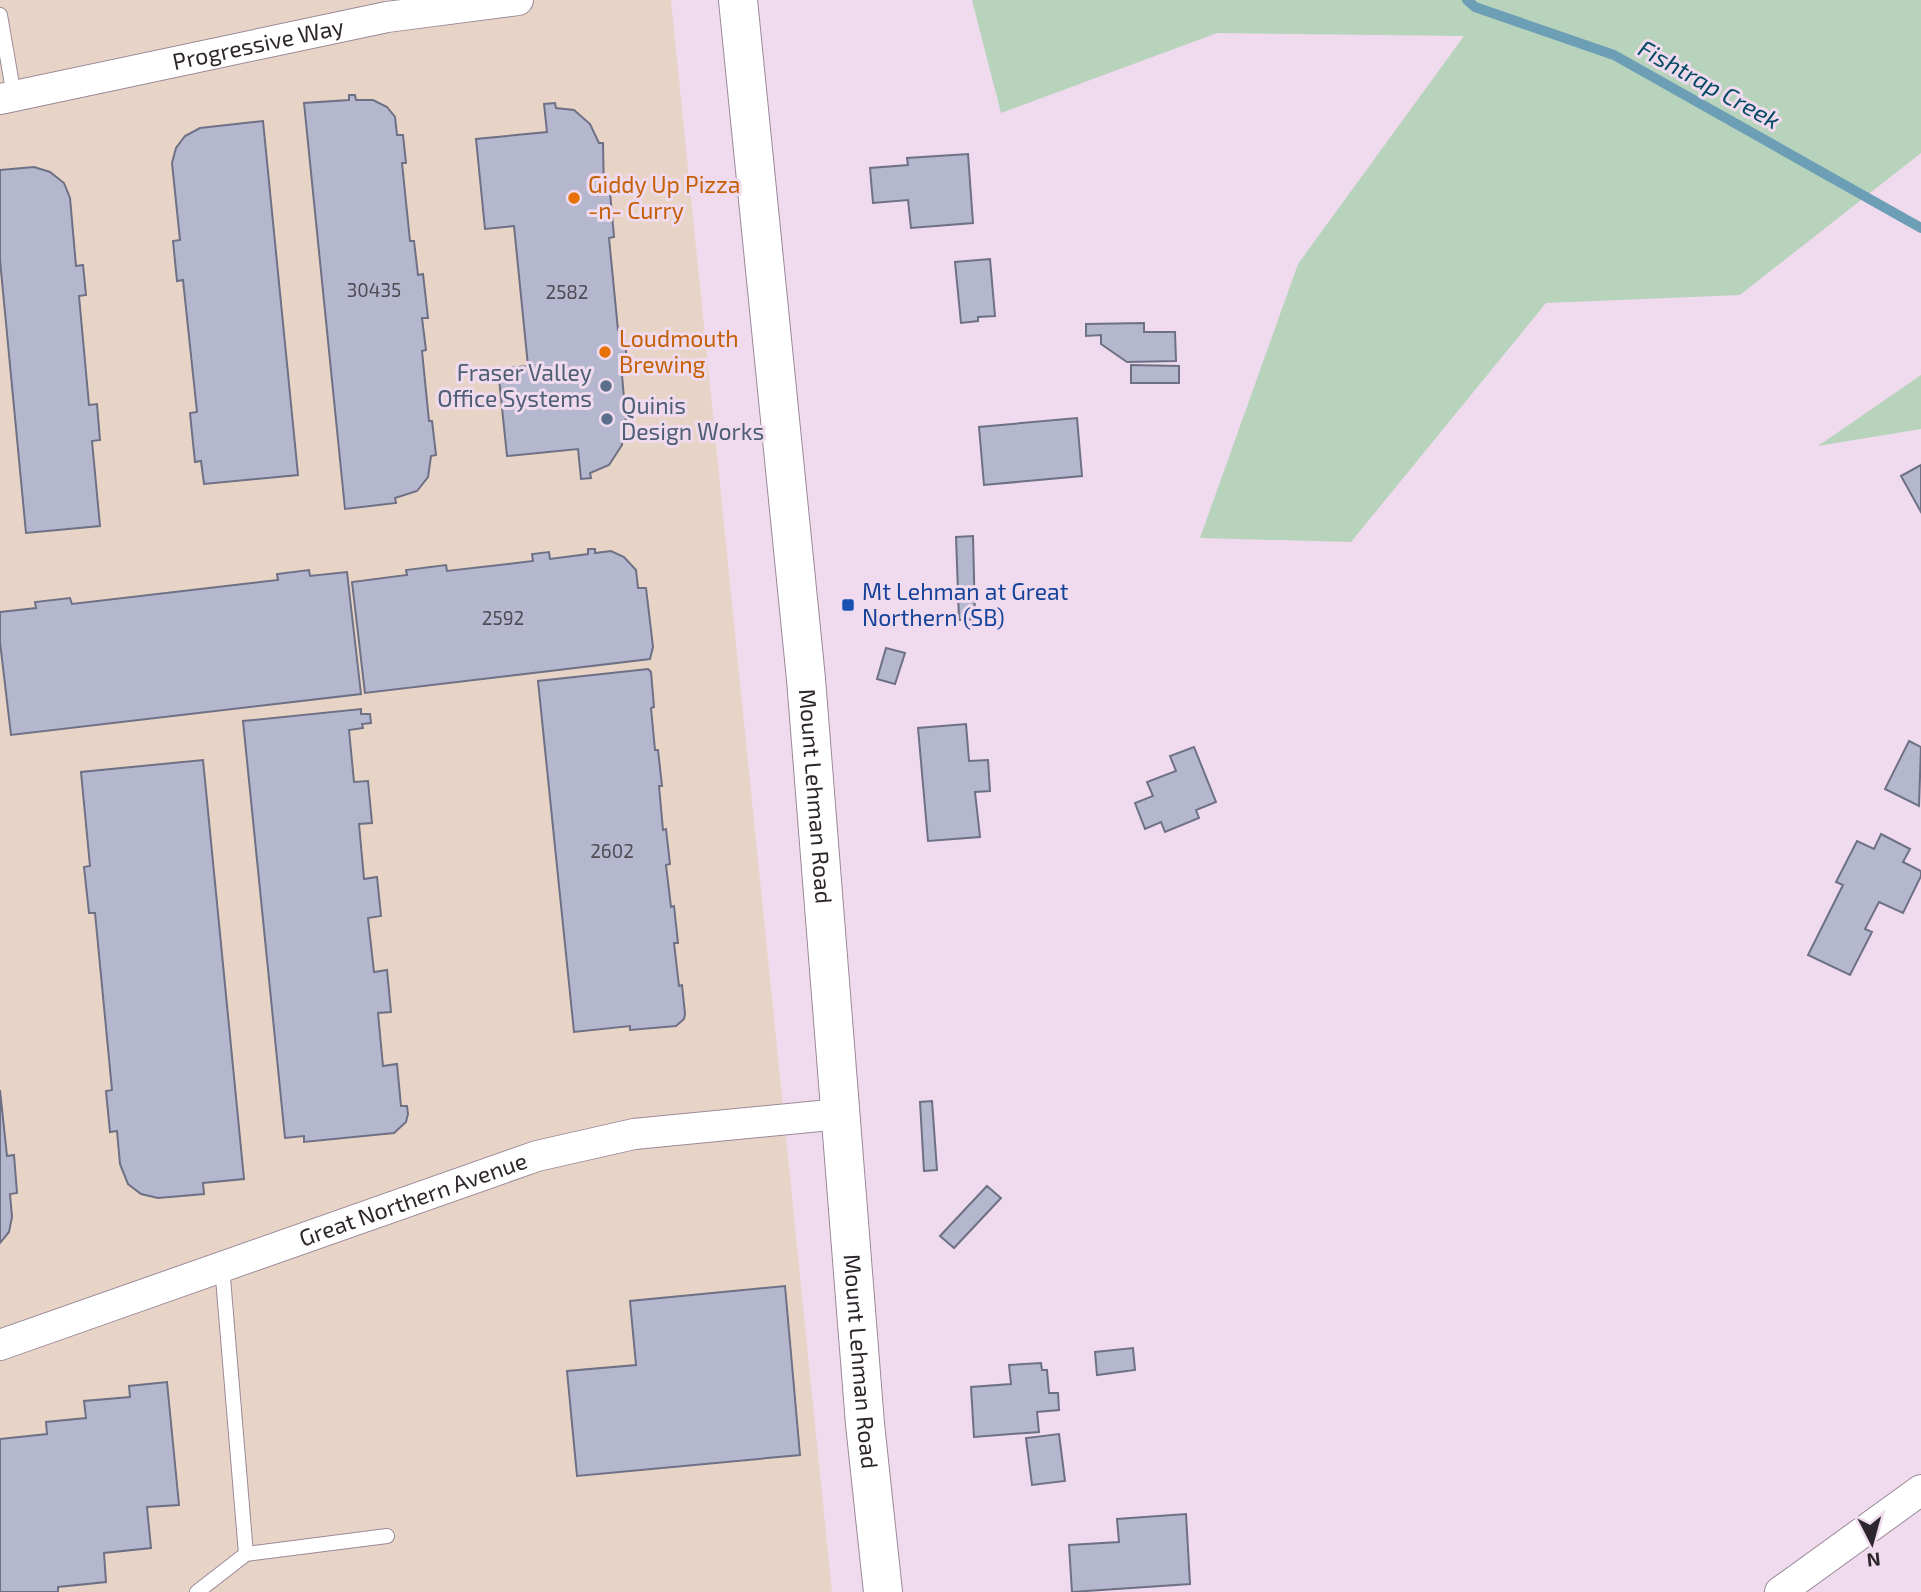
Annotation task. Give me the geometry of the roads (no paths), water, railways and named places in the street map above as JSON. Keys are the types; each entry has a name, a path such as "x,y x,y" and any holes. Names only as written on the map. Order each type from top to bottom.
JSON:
{"main road":[{"name":"Mount Lehman Road","path":"738,0 806,679 865,1424 883,1592"}],"street":[{"name":"Progressive Way","path":"7,98 386,8 518,0"},
{"name":"Great Northern Avenue","path":"0,1345 537,1156 634,1134 840,1114"},
{"path":"1780,1592 1921,1490"}],"lane":[{"path":"0,15 7,98"},
{"path":"222,1266 246,1553"},
{"path":"197,1592 246,1553 387,1536"}],"waterway":[{"name":"Fishtrap Creek","path":"1467,0 1475,7 1614,55 1921,228"}],"place":[{"name":"Giddy Up Pizza -n- Curry","path":"574,198"},
{"name":"Loudmouth Brewing","path":"605,352"},
{"name":"Fraser Valley Office Systems","path":"606,386"},
{"name":"Quinis Design Works","path":"607,419"},
{"name":"Mt Lehman at Great Northern (SB)","path":"848,605"}]}
